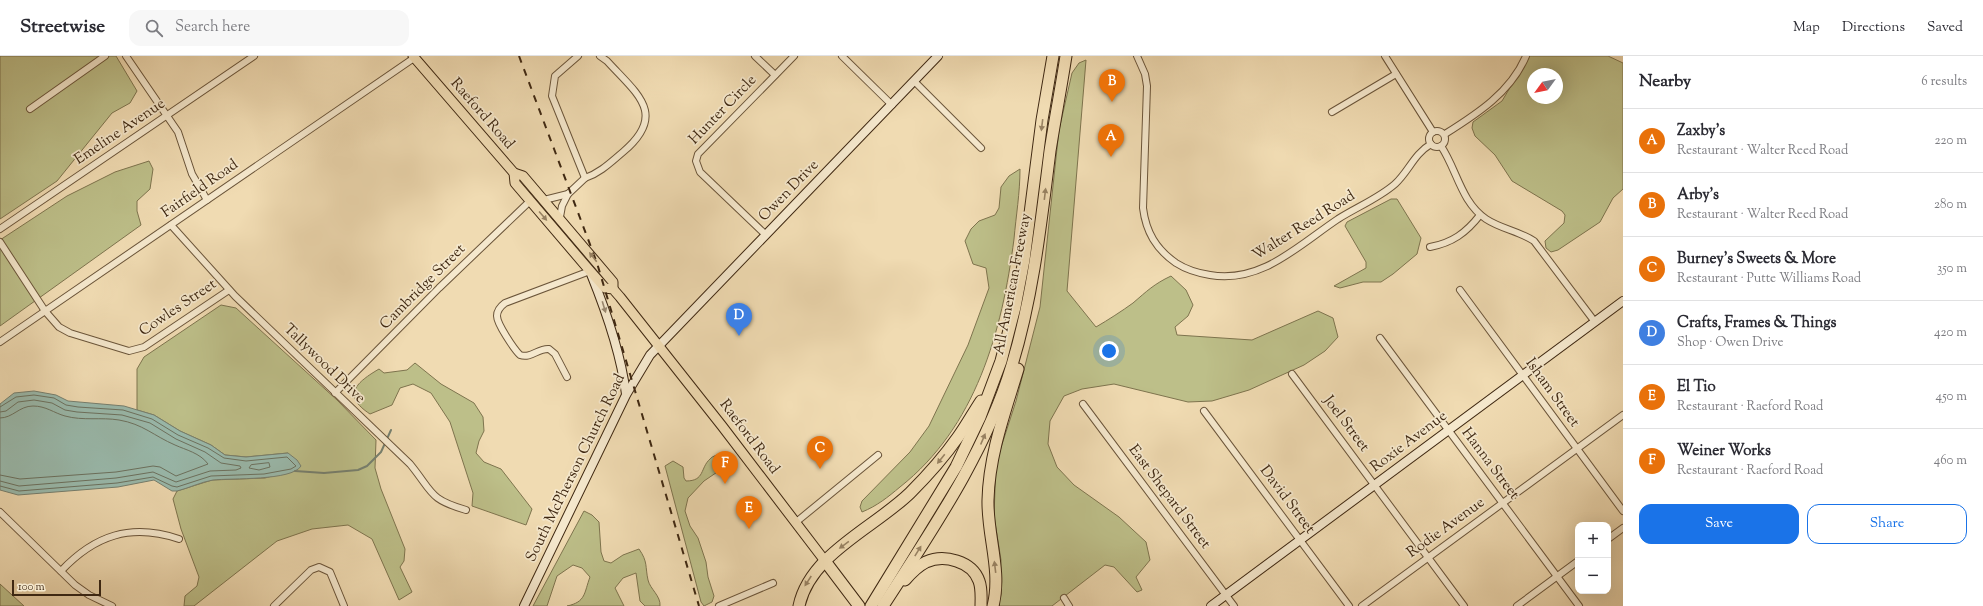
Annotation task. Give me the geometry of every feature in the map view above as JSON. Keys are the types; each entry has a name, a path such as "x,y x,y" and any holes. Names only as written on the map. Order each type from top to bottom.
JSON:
{"highway":[{"name":"All American Freeway","path":"883,606 886,592 956,467 980,417 994,380 1013,317 1024,260 1042,120 1053,56"},
{"name":"All American Freeway","path":"871,606 886,592 968,468 980,446 1013,364 1024,323 1040,233 1066,56"},
{"path":"993,606 996,586 988,513 990,470 1000,427 1029,329 1038,284 1040,233"},
{"path":"799,606 803,588 810,576 825,561 896,505 931,471 959,437 994,380"},
{"path":"886,592 920,565 931,560 948,559 965,565 974,573 980,587 981,606"},
{"name":"Raeford Road","path":"825,561 859,606"}],"main road":[{"name":"Owen Drive","path":"659,346 938,56"},
{"name":"Raeford Road","path":"414,57 514,173 523,176 560,217 613,282 613,289 659,346 825,561"},
{"name":"Raeford Road","path":"514,173 515,183 530,201 605,288 613,289"},
{"path":"590,271 601,298 624,374 626,395"},
{"name":"Roxie Avenue","path":"1212,606 1302,541 1448,430 1623,301"},
{"name":"South McPherson Church Road","path":"524,606 626,395 650,354 659,346"}],"street":[{"path":"30,109 105,56"},
{"path":"126,56 178,132 192,174 207,200"},
{"name":"Emeline Avenue","path":"0,228 254,56"},
{"path":"578,56 555,76 552,96 585,178"},
{"path":"560,217 562,206 568,194 585,178 596,174 634,142 646,125 647,114 641,98 607,60 600,56"},
{"path":"755,56 775,75"},
{"name":"Hunter Circle","path":"766,235 700,172 696,161 698,154 794,56"},
{"path":"842,56 892,105"},
{"name":"Walter Reed Road","path":"1138,56 1145,74 1147,86 1142,208 1145,225 1156,244 1171,260 1180,266 1200,274 1232,277 1246,274 1268,266 1349,212 1387,190 1402,177 1417,155 1431,144"},
{"path":"1385,56 1433,132"},
{"path":"1445,134 1501,93 1518,73 1526,56"},
{"name":"Fairfield Road","path":"0,342 414,57"},
{"path":"1332,112 1396,74"},
{"path":"914,82 981,148"},
{"path":"1433,132 1441,131 1445,134"},
{"path":"1433,132 1429,139 1431,144 1435,147 1441,146 1446,140 1445,134"},
{"path":"1441,146 1450,161 1464,194 1480,215 1494,224 1528,236 1534,241 1595,322"},
{"path":"544,200 568,194"},
{"name":"Cambridge Street","path":"335,392 439,288 530,201"},
{"path":"1430,247 1458,238 1480,215"},
{"name":"Tallywood Drive","path":"171,225 229,290 410,464 434,496 444,503 466,510"},
{"name":"Cowles Street","path":"0,242 53,322 66,332 129,351 144,347 229,290"},
{"path":"567,377 555,354 549,349 541,350 528,356 520,355 499,323 497,316 500,308 506,303 590,271"},
{"name":"Isham Street","path":"1460,290 1623,511"},
{"name":"Hanna Street","path":"1380,338 1579,606"},
{"name":"Joel Street","path":"1292,374 1464,606"},
{"name":"East Shepard Street","path":"1083,404 1234,606"},
{"name":"David Street","path":"1204,410 1349,606"},
{"name":"Rodie Avenue","path":"1362,606 1623,415"},
{"path":"795,523 878,455"},
{"path":"0,512 82,591 112,606"},
{"path":"1611,537 1623,528"},
{"path":"61,571 84,549 108,537 125,533 144,532 168,535 179,539"},
{"path":"1517,606 1575,563"},
{"path":"274,606 312,570 319,568 330,572 344,606"},
{"path":"719,606 773,582"},
{"path":"1064,598 1070,606"}],"green space":[{"path":"0,56 116,56 137,91 130,103 112,113 57,181 0,219"},
{"path":"1529,56 1608,56 1623,63 1623,189 1613,198 1600,222 1558,250 1551,252 1546,248 1545,241 1564,223 1565,215 1562,211 1512,181 1495,155 1475,136 1472,128 1473,122 1502,101"},
{"path":"1086,60 1067,291 1096,327 1129,306 1155,285 1171,276 1186,290 1193,305 1188,316 1175,327 1177,335 1252,340 1318,311 1333,318 1338,337 1325,351 1304,365 1249,390 1212,401 1188,402 1114,384 1082,389 1064,396 1050,421 1048,444 1057,467 1074,485 1119,517 1146,542 1150,560 1136,577 1142,590 1137,592 1114,567 1105,565 1052,606 999,606 1001,560 994,516 996,463 1016,401 1040,307 1059,130 1072,73 1079,63"},
{"path":"149,161 153,169 150,189 137,201 137,211 141,225 0,326 0,240 67,196 115,172"},
{"path":"1020,169 1018,204 1009,274 993,343 981,375 966,407 948,436 926,463 887,498 862,512 860,507 862,501 910,452 929,426 968,345 989,288 986,268 973,264 965,241 971,229 979,221 995,215 999,208 1001,187 1009,176"},
{"path":"1391,199 1397,199 1421,238 1417,254 1381,282 1363,282 1340,288 1334,286 1366,268 1366,262 1345,226 1347,222"},
{"path":"221,305 236,308 337,400 376,440 375,468 381,489 405,549 404,561 400,567 412,592 399,600 372,539 348,525 312,529 277,541 194,606 184,606 185,596 197,586 199,577 181,529 173,499 177,491 212,480 265,478 272,476 288,453 246,457 225,455 211,445 180,431 154,415 137,410 137,369 144,357"},
{"path":"415,363 441,384 474,403 483,417 484,431 479,441 476,453 484,462 501,469 532,509 526,525 472,506 473,493 450,422 431,393 413,384 400,388 392,405 370,414 356,401 354,395 355,389 371,374 379,369 384,373 407,370"},
{"path":"721,453 730,458 732,462 704,481 688,498 685,511 690,526 698,538 706,562 708,577 714,596 712,602 704,606 701,602 665,466 673,461 683,467 684,478 686,481 692,480 699,476 711,458"},
{"path":"584,511 592,515 599,522 601,552 604,561 611,563 623,555 639,549 645,561 649,583 659,599 660,606 645,606 640,601 636,573 623,578 615,588 624,606 567,606 578,602 581,599 590,577 582,568 573,565 557,576 547,606 533,606"},
{"path":"0,584 24,606 0,606"}],"water":[{"path":"34,391 56,395 68,401 124,406 154,415 180,431 211,445 225,455 246,457 288,453 297,460 301,466 295,471 286,474 260,478 213,480 177,491 172,491 154,480 118,487 18,495 0,490 0,404 14,393"}],"waterway":[{"path":"295,471 324,473 358,470 367,466 381,452 391,430"}],"railway":[{"path":"519,56 597,263 699,606"}],"place":[{"name":"Arby's","path":"1112,102"},
{"name":"Zaxby's","path":"1111,157"},
{"name":"Crafts, Frames & Things","path":"739,336"},
{"name":"Burney's Sweets & More","path":"820,469"},
{"name":"Weiner Works","path":"725,484"},
{"name":"El Tio","path":"749,529"}]}
